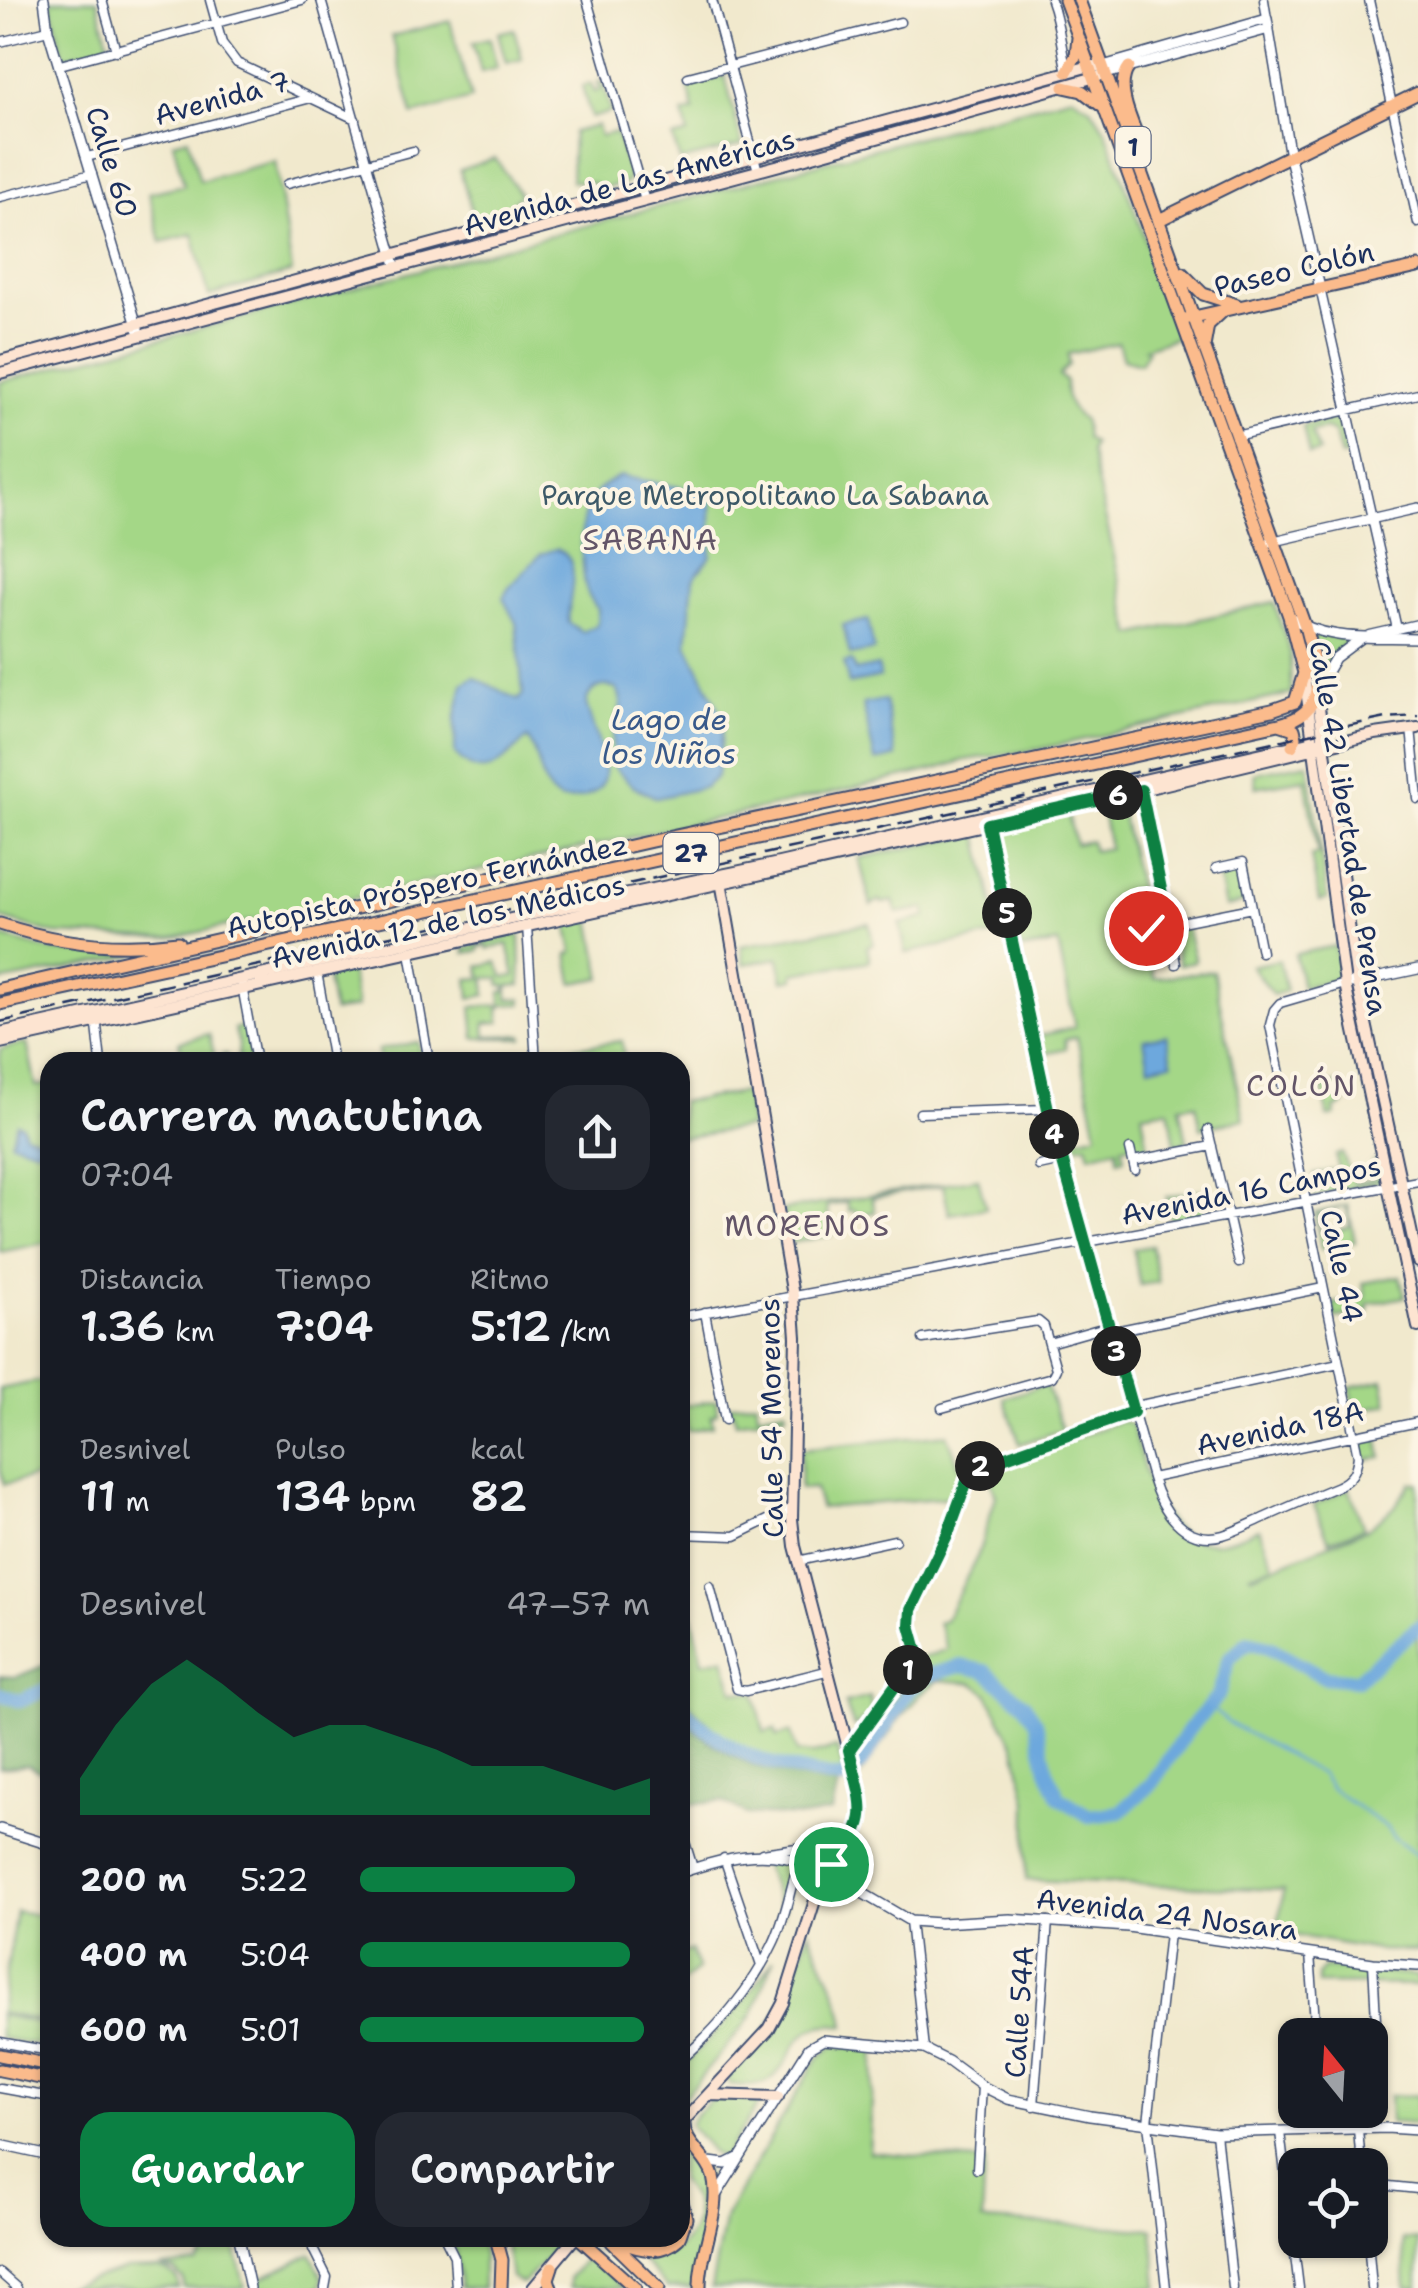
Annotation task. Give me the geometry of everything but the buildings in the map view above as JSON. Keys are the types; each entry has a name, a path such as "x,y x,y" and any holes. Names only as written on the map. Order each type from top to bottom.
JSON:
{"highway":[{"name":"1","path":"1064,0 1098,71"},
{"name":"1","path":"1079,0 1098,71"},
{"path":"1068,72 1078,50 1077,34"},
{"path":"1129,67 1122,76 1122,87 1147,165 1144,176"},
{"name":"Calle 42 Libertad de Prensa","path":"1098,71 1106,112 1269,543 1305,626 1317,690"},
{"name":"Calle 42 Libertad de Prensa","path":"1098,71 1144,176 1172,254 1186,318 1204,351 1235,436 1304,673"},
{"path":"1064,86 1082,90 1106,112"},
{"path":"1160,220 1418,93"},
{"path":"1172,254 1195,289 1241,306"},
{"name":"Paseo Colón","path":"1186,318 1418,266"},
{"path":"1204,351 1208,324 1225,310"},
{"name":"Autopista Próspero Fernández","path":"0,989 967,772 1285,706 1298,697 1304,673"},
{"path":"1310,709 1317,690"},
{"name":"Autopista Próspero Fernández","path":"0,1004 1279,724 1299,719 1310,709"},
{"path":"1279,724 1294,730 1292,746"},
{"path":"942,797 976,784 976,777 967,772"},
{"path":"440,910 431,907 432,900 468,890 482,880"},
{"path":"0,924 60,940 132,946 262,930"},
{"path":"0,2055 40,2063"},
{"path":"0,2070 40,2078"},
{"path":"690,2145 709,2162 716,2196 702,2254 700,2288"},
{"path":"498,2247 501,2282 510,2288"},
{"path":"590,2247 635,2288"},
{"path":"617,2247 659,2288"},
{"path":"638,2247 651,2251 668,2247"},
{"path":"551,2288 548,2279 552,2268"}],"main road":[{"name":"Avenida de Las Américas","path":"0,373 393,254 1068,72 1098,71"},
{"name":"Avenida de Las Américas","path":"0,361 396,267 1064,86 1098,71"},
{"name":"Calle 42 Libertad de Prensa","path":"1304,673 1319,745"},
{"name":"Calle 42 Libertad de Prensa","path":"1317,690 1319,745 1351,983 1396,1185 1418,1262"},
{"name":"Avenida 12 de los Médicos","path":"986,820 1141,790 1319,745 1414,728"},
{"name":"Avenida 12 de los Médicos","path":"242,985 526,926 1292,746 1319,745"},
{"name":"Avenida 12 de los Médicos","path":"0,1043 556,909 721,880"},
{"name":"Calle 54 Morenos","path":"690,2114 769,2029 783,2002 821,1880 856,1836 862,1814 856,1778 798,1561 792,1508 796,1352 793,1296 721,880"},
{"name":"Avenida 12 de los Médicos","path":"0,1033 96,1017"},
{"name":"Calle 42 Libertad de Prensa","path":"1396,1185 1418,1328"},
{"path":"709,2094 778,2097"},
{"path":"532,2288 569,2247"}],"street":[{"name":"Calle 60","path":"44,0 48,30 138,330"},
{"path":"102,0 116,51"},
{"path":"210,0 225,51 238,63 354,119"},
{"path":"60,66 302,0"},
{"path":"321,0 396,267"},
{"path":"588,0 645,201"},
{"path":"712,0 758,170"},
{"path":"1051,0 1068,72"},
{"path":"1264,0 1290,156 1396,629"},
{"path":"1369,0 1418,224"},
{"path":"688,77 900,22"},
{"name":"Avenida de Las Américas","path":"1098,71 1268,24"},
{"name":"Avenida de Las Américas","path":"1098,71 1129,67 1268,24"},
{"path":"0,42 48,30"},
{"name":"Avenida 7","path":"87,158 311,98"},
{"path":"287,184 414,151"},
{"path":"0,182 2,197 92,174"},
{"path":"1235,436 1418,394"},
{"path":"1269,543 1418,508"},
{"path":"1289,616 1305,626 1335,634 1418,638"},
{"path":"1317,690 1335,658 1365,636 1418,624"},
{"path":"1414,728 1418,798"},
{"path":"1141,790 1176,964"},
{"path":"986,820 1048,1109 1152,1478"},
{"path":"1216,868 1243,862 1261,952"},
{"path":"1146,928 1252,908"},
{"path":"526,926 535,1052"},
{"path":"410,952 427,1052"},
{"path":"1351,983 1418,969"},
{"path":"317,972 331,1052"},
{"name":"Calle 44","path":"1152,1478 1160,1503 1176,1524 1188,1531 1222,1536 1338,1486 1354,1473 1358,1456 1270,1025 1274,1010 1289,999 1351,983"},
{"path":"242,985 254,1052"},
{"path":"96,1017 100,1052"},
{"path":"920,1113 1048,1109"},
{"path":"1208,1130 1239,1263"},
{"path":"1130,1149 1134,1166 1212,1146"},
{"path":"1039,1166 1062,1160"},
{"name":"Avenida 16 Campos","path":"690,1315 1418,1181"},
{"path":"1049,1343 1323,1288"},
{"path":"705,1312 725,1420"},
{"path":"922,1339 1041,1322 1049,1343 1054,1375 942,1408"},
{"path":"850,1755 916,1657 911,1610 938,1556 972,1471 1132,1410 1339,1363"},
{"name":"Avenida 18A","path":"1152,1478 1418,1422"},
{"path":"690,1534 735,1536 792,1508"},
{"path":"798,1561 894,1540"},
{"path":"710,1586 737,1689 751,1690 826,1672"},
{"path":"844,1732 860,1729 873,1719"},
{"path":"0,1829 40,1841"},
{"path":"690,1869 724,1858 832,1843"},
{"path":"757,1854 804,1863 910,1921 920,2045"},
{"path":"690,1856 694,1868"},
{"path":"724,1858 762,1966"},
{"path":"690,2050 738,2000 762,1966 804,1863"},
{"name":"Avenida 24 Nosara","path":"910,1921 1048,1921 1418,1966"},
{"name":"Calle 54A","path":"1034,2106 1048,1921"},
{"path":"1166,2288 1148,2123 1169,1933"},
{"path":"1310,1954 1315,2018"},
{"path":"1373,1963 1376,2018"},
{"path":"716,2196 809,2048 817,2042 835,2039 920,2045 982,2086 1034,2106 1216,2133 1418,2130"},
{"path":"0,2042 40,2049"},
{"path":"978,2169 982,2086"},
{"path":"0,2088 40,2095"},
{"path":"1358,2129 1360,2148"},
{"path":"1280,2132 1300,2288"},
{"path":"1216,2133 1233,2288"},
{"path":"0,2145 40,2154"},
{"path":"709,2162 726,2164 740,2156"},
{"path":"1388,2186 1418,2189"},
{"path":"241,2247 250,2283"},
{"path":"450,2247 454,2256 456,2288"},
{"path":"313,2249 327,2277 325,2288"},
{"path":"1368,2258 1369,2286"},
{"path":"0,2273 17,2288"}],"green space":[{"path":"50,0 97,0 109,46 64,57"},
{"path":"450,21 471,99 413,115 392,36"},
{"path":"514,29 522,59 506,63 498,33"},
{"path":"490,38 497,68 481,72 473,42"},
{"path":"725,76 742,145 680,161 673,138 688,134 683,114 694,111 688,86"},
{"path":"602,81 611,112 591,118 582,86 591,84 594,92 600,90 598,82"},
{"name":"Parque Metropolitano La Sabana","path":"1072,96 1091,108 1106,131 1180,336 1145,348 1148,350 1140,364 1123,359 1118,343 1068,354 1069,365 1059,375 1066,382 1069,404 1084,422 1086,438 1093,444 1090,450 1132,635 1274,602 1290,652 1291,694 1040,749 965,760 819,796 168,939 54,934 0,918 0,382"},
{"path":"597,126 600,136 616,132 629,175 627,183 603,188 571,181 573,132"},
{"path":"188,138 200,181 275,161 292,272 209,296 193,234 161,242 149,193 184,185 173,142"},
{"path":"495,158 520,194 500,217 475,222 460,170"},
{"path":"1337,419 1348,455 1341,456 1334,433 1326,429 1311,432 1319,452 1309,455 1303,426"},
{"path":"1313,634 1352,639 1319,671"},
{"path":"1308,763 1327,899 1319,901 1311,856 1318,854 1305,779 1256,787 1254,773"},
{"path":"1119,802 1154,978 1213,971 1244,1119 1201,1128 1196,1104 1180,1106 1187,1142 1175,1144 1169,1109 1142,1113 1148,1149 1141,1150 1136,1144 1122,1146 1124,1159 1118,1160 1117,1148 1090,1155 1087,1144 1064,1148 1063,1142 1097,1133 1077,1037 1065,1040 1066,1048 1043,1054 1039,1036 1075,1027 1058,943 1020,950 995,829 1068,813 1075,844 1090,841 1093,851 1109,848 1101,806"},
{"path":"978,834 1000,934 906,953 900,924 926,917 925,908 897,913 893,901 880,900 871,905 859,858"},
{"path":"1241,868 1248,902 1225,907 1218,873"},
{"path":"591,918 602,978 573,983 568,954 573,952 567,923"},
{"path":"869,923 873,944 867,946 870,961 794,973 794,979 783,981 779,958 744,964 741,946"},
{"path":"1186,927 1195,961 1179,965 1172,930"},
{"path":"517,934 521,985 508,986 508,999 522,999 522,1004 504,1005 499,1009 500,1022 485,1023 486,1036 523,1038 475,1038 472,1007 501,1005 501,992 506,991 506,986 500,985 500,978 485,978 486,995 470,998 468,979 482,978 479,966 497,962 504,977 515,976 508,944 488,949 486,945 479,947 479,951 465,953 465,948"},
{"path":"0,936 52,951 137,955 0,982"},
{"path":"1335,946 1342,979 1302,987 1295,954"},
{"path":"1279,960 1286,991 1273,995 1251,966"},
{"path":"350,970 357,1007 333,1012 327,979"},
{"path":"246,1026 251,1052 238,1052 234,1029"},
{"path":"209,1034 214,1052 182,1052 179,1042"},
{"path":"622,1041 623,1052 570,1052 569,1048"},
{"path":"418,1042 420,1052 378,1052"},
{"path":"27,1043 36,1086 40,1085 40,1244 0,1252 0,1049"},
{"path":"1340,1083 1345,1104 1328,1117 1323,1087"},
{"path":"746,1092 751,1127 690,1136 690,1100"},
{"path":"1342,1153 1354,1183 1376,1178 1372,1162 1380,1160 1383,1181 1312,1196 1308,1184 1316,1182 1314,1175 1338,1169 1336,1155"},
{"path":"978,1178 986,1208 949,1214 943,1185 872,1198 875,1212 857,1215 855,1210 849,1211 847,1202 827,1206 832,1235 789,1243 783,1210"},
{"path":"1200,1190 1205,1215 1171,1221 1166,1197"},
{"path":"1348,1205 1355,1242 1321,1249 1315,1213","holes":["1346,1206 1350,1226 1328,1234 1320,1232 1319,1215"]},
{"path":"1151,1246 1158,1282 1140,1285 1133,1249"},
{"path":"1400,1276 1405,1297 1368,1304 1369,1311 1335,1318 1332,1304 1366,1297 1363,1283"},
{"path":"1383,1380 1388,1404 1355,1411 1350,1387"},
{"path":"40,1381 40,1476 4,1484 0,1466 0,1389"},
{"path":"1046,1384 1062,1430 1020,1444 1004,1398"},
{"path":"716,1400 717,1413 711,1416 713,1426 690,1431 690,1405"},
{"path":"756,1401 758,1414 785,1409 786,1414 736,1422 727,1406"},
{"path":"1122,1420 1132,1425 1157,1503 1182,1533 1199,1541 1220,1542 1259,1529 1274,1566 1251,1576 1367,1529 1394,1508 1411,1483 1418,1483 1418,1951 1377,1950 1277,1932 1283,1890 1026,1880 1027,1802 1015,1747 987,1693 972,1683 938,1680 899,1719 861,1774 856,1747 922,1658 947,1649 938,1622 945,1620 978,1555 996,1496 988,1471"},
{"path":"947,1434 961,1471 952,1497 820,1508 815,1488 800,1489 801,1449"},
{"path":"1378,1437 1382,1457 1362,1460 1358,1442"},
{"path":"1349,1488 1364,1528 1329,1541 1314,1505"},
{"path":"690,1608 703,1662 724,1658 734,1691 755,1693 764,1732 775,1729 777,1736 791,1732 797,1752 813,1754 837,1748 845,1772 807,1771 776,1762 716,1729 690,1705"},
{"path":"40,1667 40,1772 28,1765 0,1768 0,1676 16,1677"},
{"path":"870,1697 872,1713 854,1727 845,1703"},
{"path":"690,1725 716,1746 753,1764 838,1785 832,1812 803,1817 747,1814 722,1801 690,1804"},
{"path":"761,1856 795,1862 783,1914"},
{"path":"16,1911 40,1915 40,2020 0,2013"},
{"path":"809,1931 835,1990 845,2026 822,2026 807,2032 770,2080 754,2085 729,2084 727,2079 758,2043 789,1993"},
{"path":"690,1950 698,1969 690,1976"},
{"path":"774,1959 751,2017 690,2090 690,2059 741,2006"},
{"path":"1324,1967 1418,1976 1418,1985 1318,1984 1318,1974"},
{"path":"0,2015 40,2023 39,2045 0,2038"},
{"path":"833,2046 875,2048 869,2152 985,2162 982,2221 1153,2229 1158,2288 711,2288 725,2216 817,2059"},
{"path":"1418,2095 1418,2124 1390,2122 1389,2096"},
{"path":"714,2097 761,2100 724,2158 714,2154 690,2125"},
{"path":"690,2153 710,2180 696,2288 667,2288 636,2253 659,2254 690,2247 695,2220"},
{"path":"1403,2239 1418,2240 1418,2288 1406,2288"},
{"path":"210,2247 235,2247 245,2288 184,2288 184,2280 174,2270 160,2267 197,2263"},
{"path":"453,2247 482,2247 483,2288 461,2288"},
{"path":"506,2247 557,2247 522,2284 511,2277"},
{"path":"311,2254 323,2278 321,2288 254,2288 255,2281"},
{"path":"588,2256 624,2288 569,2288 569,2278"},
{"path":"155,2268 175,2276 179,2288 63,2288 126,2269"}],"water":[{"name":"Lago de los Niños","path":"620,476 703,492 711,502 711,556 693,579 687,644 724,720 717,776 705,787 657,798 634,787 614,767 619,695 616,689 601,686 593,690 586,703 601,752 603,780 597,790 583,797 561,800 544,781 527,738 493,767 476,769 455,754 455,720 463,684 474,677 518,700 523,694 516,623 503,598 541,554 556,549 571,562 569,623 582,632 597,625 598,609 585,584 582,525 597,492"},
{"path":"868,620 874,650 850,655 843,625"},
{"path":"852,661 855,671 878,666 880,677 849,684 844,663"},
{"path":"885,700 896,757 875,761 863,704"},
{"path":"1167,1035 1172,1062 1149,1067 1144,1039"},
{"path":"17,1123 25,1134 40,1138 38,1150 11,1142"}],"waterway":[{"path":"690,1715 717,1737 754,1757 842,1779 861,1764 908,1692 925,1676 961,1666 985,1671 1024,1704 1036,1722 1047,1770 1059,1797 1089,1816 1120,1812 1152,1783 1189,1729 1218,1696 1230,1657 1248,1642 1269,1647 1324,1677 1356,1680 1418,1627"},
{"path":"0,1694 20,1701 40,1692"},
{"path":"1209,1707 1229,1723 1321,1774 1330,1788 1418,1855"}],"railway":[{"path":"0,1022 1323,731 1386,718 1418,716"}],"district":[{"name":"SABANA","path":"651,539"},
{"name":"COLÓN","path":"1302,1085"},
{"name":"MORENOS","path":"808,1225"}],"route":[{"path":"831,1864 856,1836 862,1814 849,1750 916,1657 911,1610 938,1556 972,1471 1133,1412 1048,1109 987,824 1141,790 1168,924 1146,928"}]}
